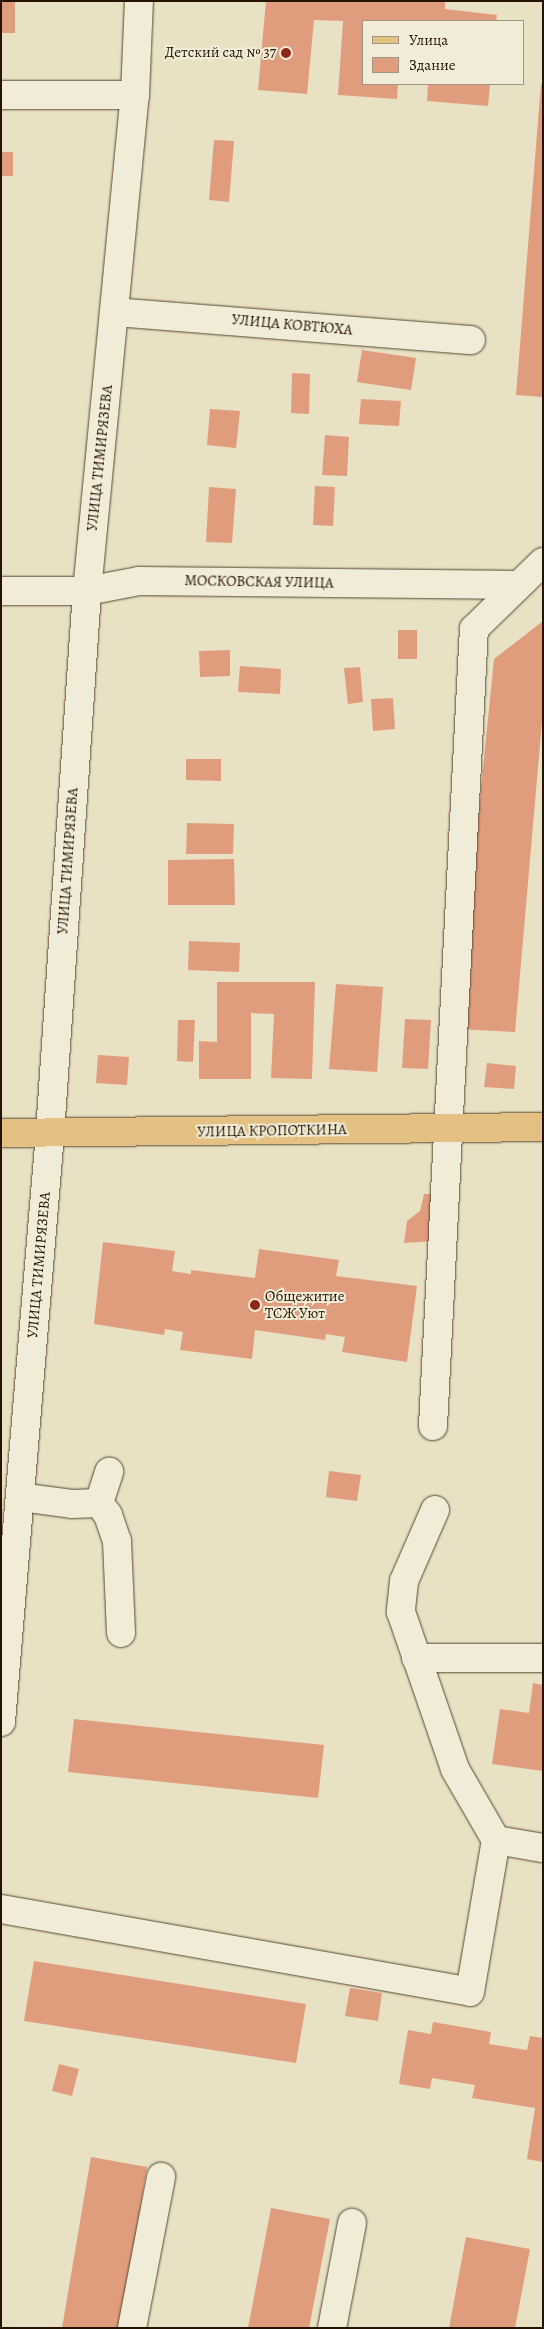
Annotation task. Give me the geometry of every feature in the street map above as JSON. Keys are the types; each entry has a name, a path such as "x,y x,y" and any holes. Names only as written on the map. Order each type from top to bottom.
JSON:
{"main road":[{"name":"УЛИЦА КРОПОТКИНА","path":"1,1133 543,1127"}],"street":[{"name":"УЛИЦА ТИМИРЯЗЕВА","path":"1,1722 50,1133 86,591 135,95 139,1"},
{"path":"1,96 135,95"},
{"name":"УЛИЦА КОВТЮХА","path":"114,312 471,340"},
{"path":"432,1426 446,1129 474,629 543,562"},
{"name":"МОСКОВСКАЯ УЛИЦА","path":"1,592 86,591 139,581 518,585"},
{"path":"109,1472 100,1503 108,1515 117,1542 121,1633"},
{"path":"20,1497 72,1504 100,1503"},
{"path":"1,1909 470,1992 496,1840 456,1769 401,1612 404,1581 435,1510"},
{"path":"416,1658 543,1658"},
{"path":"496,1840 543,1848"},
{"path":"132,2328 160,2177"},
{"path":"332,2328 352,2223"}],"building":[{"path":"1,1 15,1 15,33 1,33"},
{"name":"Детский сад № 37","path":"266,1 445,1 445,9 497,15 496,20 362,20 362,85 398,85 397,99 338,95 343,21 314,20 307,94 258,90"},
{"path":"541,84 543,84 543,397 516,395"},
{"path":"428,85 490,85 488,106 427,101"},
{"path":"214,140 234,141 229,202 209,200"},
{"path":"1,152 13,152 13,176 1,176"},
{"path":"362,350 416,358 411,390 357,382"},
{"path":"292,373 310,374 309,414 291,413"},
{"path":"361,399 401,401 399,426 359,424"},
{"path":"210,409 240,411 236,448 207,445"},
{"path":"325,435 349,437 347,476 322,475"},
{"path":"315,486 335,487 333,526 313,525"},
{"path":"209,487 236,489 232,543 206,542"},
{"path":"543,621 543,710 515,1032 457,1029 494,659"},
{"path":"398,630 417,630 417,659 398,659"},
{"path":"230,650 230,676 200,677 199,651"},
{"path":"240,666 281,669 280,694 238,692"},
{"path":"360,667 363,702 348,704 344,668"},
{"path":"393,698 395,729 373,731 371,699"},
{"path":"186,759 221,759 221,781 186,780"},
{"path":"187,823 234,824 233,854 186,854"},
{"path":"234,859 235,905 168,905 168,860"},
{"path":"189,941 240,943 239,972 188,970"},
{"path":"217,982 315,982 312,1079 271,1078 274,1014 251,1013 251,1079 199,1079 199,1041 217,1042"},
{"path":"336,984 383,987 377,1072 329,1069"},
{"path":"405,1019 431,1020 428,1069 402,1068"},
{"path":"178,1020 195,1020 193,1062 177,1061"},
{"path":"98,1055 129,1057 127,1085 96,1083"},
{"path":"487,1063 516,1066 514,1089 484,1087"},
{"path":"424,1194 438,1194 436,1241 404,1243 407,1221 420,1211"},
{"name":"Общежитие ТСЖ Уют","path":"103,1242 175,1251 172,1271 191,1274 191,1270 255,1278 259,1249 339,1260 336,1276 417,1286 407,1362 342,1352 345,1337 326,1334 325,1340 255,1330 252,1359 180,1350 183,1332 165,1329 164,1335 94,1324"},
{"path":"329,1471 361,1475 357,1501 326,1497"},
{"path":"533,1683 543,1685 543,1771 492,1764 500,1709 529,1713"},
{"path":"74,1719 324,1745 318,1798 68,1772"},
{"path":"34,1961 306,2004 296,2063 24,2021"},
{"path":"350,1988 382,1993 378,2021 345,2016"},
{"path":"433,2022 491,2032 489,2044 527,2050 530,2036 543,2038 543,2162 527,2159 535,2108 472,2098 475,2085 432,2078 430,2089 399,2084 408,2030 431,2034"},
{"path":"59,2064 79,2069 72,2096 52,2091"},
{"path":"91,2157 147,2167 120,2328 62,2328"},
{"path":"271,2208 330,2219 309,2328 248,2328"},
{"path":"466,2237 530,2249 515,2328 449,2328"}],"place":[{"name":"Детский сад № 37","path":"286,53"},
{"name":"Общежитие ТСЖ Уют","path":"255,1305"}]}
